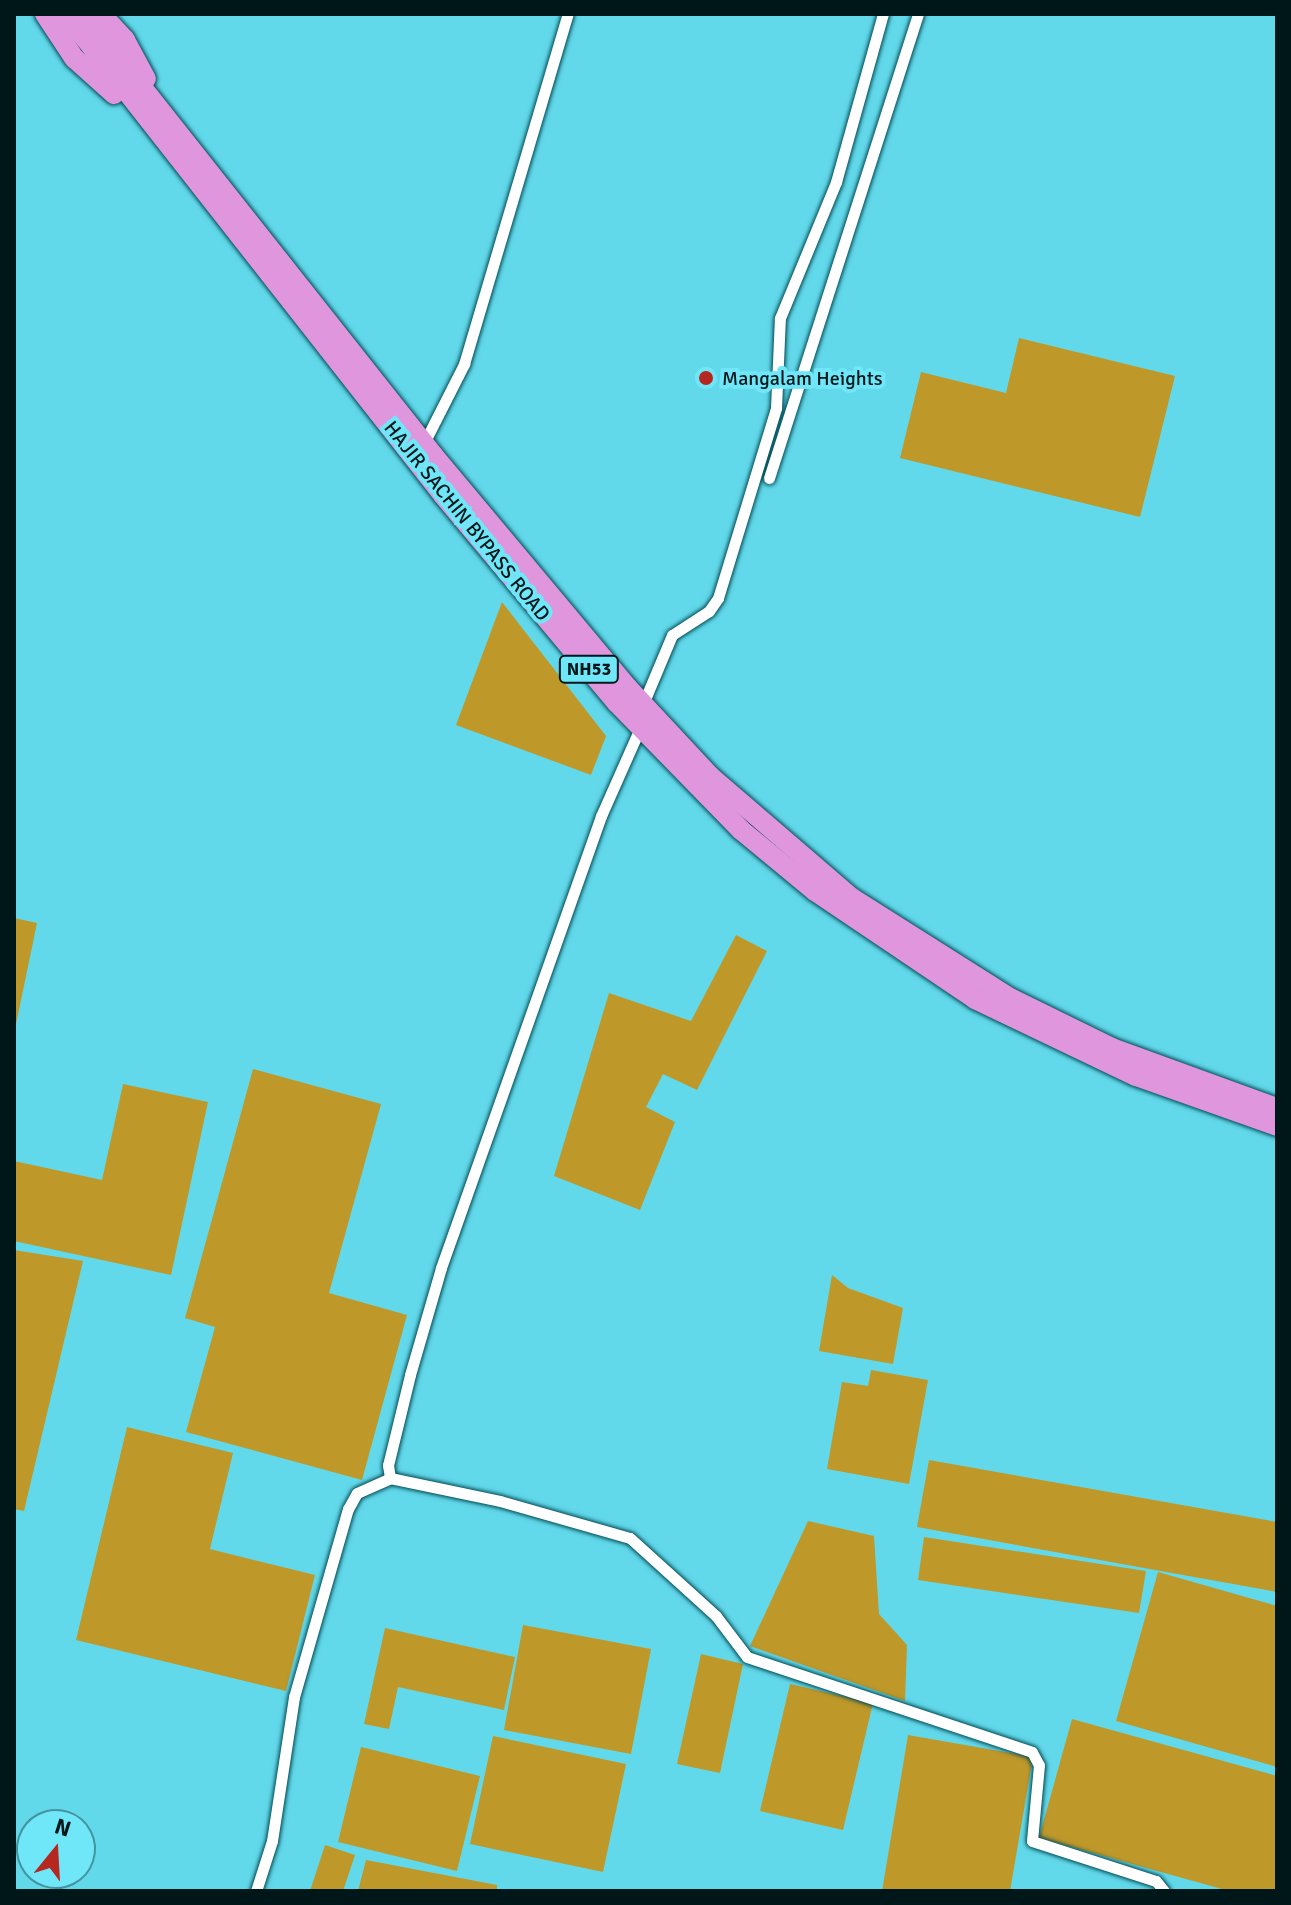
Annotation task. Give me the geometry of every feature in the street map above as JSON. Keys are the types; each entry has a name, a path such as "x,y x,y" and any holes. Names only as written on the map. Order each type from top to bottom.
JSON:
{"highway":[{"path":"45,14 91,76 137,110"},
{"name":"HAJIR SACHIN BYPASS ROAD","path":"66,14 137,110 443,495 640,728 741,830 815,891 975,999 1136,1076 1277,1126"},
{"name":"NH53","path":"84,14 424,443 643,704 710,776 785,845 925,947 1012,999 1112,1048 1277,1108"},
{"path":"101,14 133,52 160,110"}],"street":[{"path":"424,443 464,364 568,14"},
{"path":"643,704 672,635 709,611 718,598 776,408 780,318 836,182 883,14"},
{"path":"769,478 918,14"},
{"path":"390,1478 399,1420 441,1268 601,816 640,728"},
{"path":"256,1891 275,1829 294,1697 348,1509 357,1493 390,1478 500,1501 630,1538 716,1616 747,1657 1032,1752 1039,1765 1032,1841 1156,1881 1164,1891"}],"shaded area":[{"path":"1019,338 1175,376 1140,517 900,458 921,372 1006,393"},
{"path":"502,602 606,736 591,775 456,725"},
{"path":"14,918 37,923 14,1034"},
{"path":"736,935 767,951 697,1090 663,1074 646,1107 675,1122 640,1210 554,1176 609,993 691,1021"},
{"path":"253,1069 381,1104 329,1293 407,1315 362,1480 186,1432 215,1327 185,1318"},
{"path":"123,1084 208,1102 171,1275 14,1241 14,1161 102,1180"},
{"path":"14,1250 83,1261 24,1511 14,1509"},
{"path":"832,1275 848,1288 903,1308 893,1364 819,1351"},
{"path":"871,1370 928,1380 909,1484 827,1469 842,1382 868,1386"},
{"path":"127,1427 233,1453 210,1549 315,1575 286,1691 76,1640"},
{"path":"929,1460 1277,1522 1277,1592 917,1527"},
{"path":"808,1521 874,1536 879,1614 907,1645 905,1701 750,1646"},
{"path":"924,1537 1146,1571 1139,1613 918,1580"},
{"path":"1158,1572 1277,1606 1277,1767 1116,1721"},
{"path":"523,1625 651,1649 631,1754 504,1730"},
{"path":"385,1628 515,1657 504,1710 398,1687 389,1729 364,1724"},
{"path":"701,1654 743,1664 720,1773 677,1764"},
{"path":"790,1684 873,1703 843,1830 760,1811"},
{"path":"1072,1719 1277,1776 1277,1891 1229,1891 1039,1838"},
{"path":"908,1735 1033,1757 1010,1891 882,1891"},
{"path":"493,1736 626,1764 603,1872 470,1844"},
{"path":"361,1747 480,1776 457,1871 338,1842"},
{"path":"325,1845 355,1855 343,1891 310,1891"},
{"path":"366,1860 497,1885 497,1891 358,1891"}],"place":[{"name":"Mangalam Heights","path":"706,378"}]}
